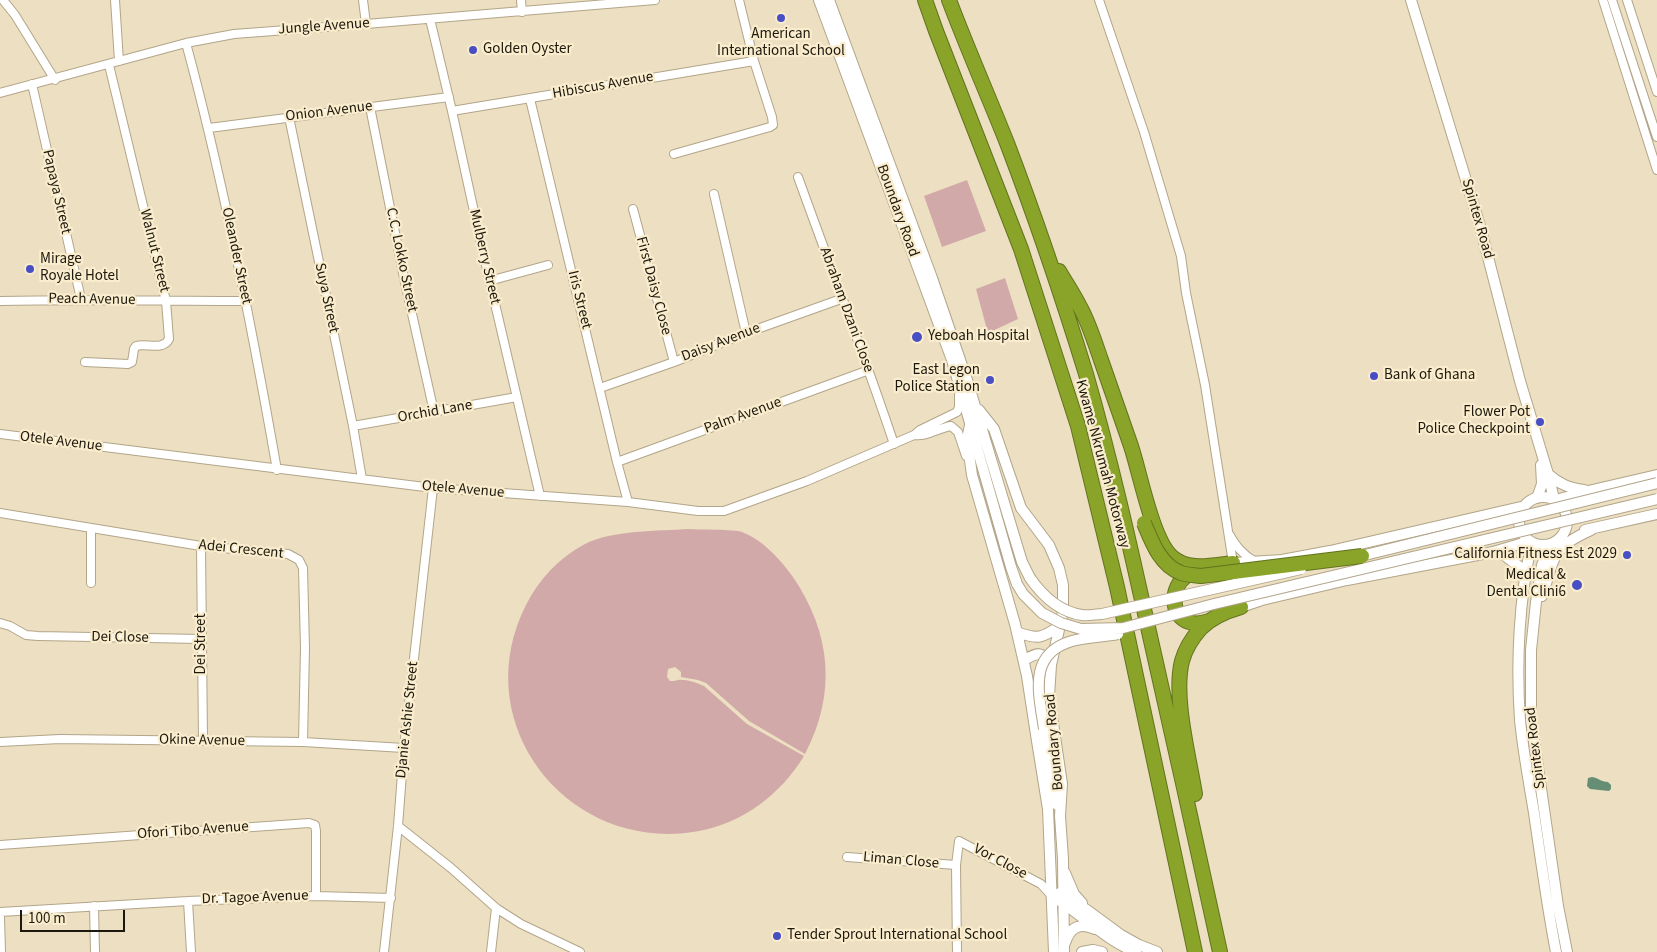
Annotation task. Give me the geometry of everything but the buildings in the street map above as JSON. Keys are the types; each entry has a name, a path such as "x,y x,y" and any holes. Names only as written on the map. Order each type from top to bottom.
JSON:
{"highway":[{"name":"Kwame Nkrumah Motorway","path":"925,0 1021,249 1078,426 1118,587 1196,952"},
{"name":"Kwame Nkrumah Motorway","path":"949,0 974,66 1008,146 1045,250 1086,376 1114,478 1190,811 1219,949"},
{"path":"1045,250 1081,308 1109,381 1132,449 1152,520 1162,543 1170,555 1180,562 1191,566 1214,566 1233,563"},
{"path":"1109,381 1126,457 1144,523 1155,548 1167,563 1181,572 1201,576 1362,556"},
{"path":"1209,621 1195,624 1188,622 1178,611 1174,602 1174,593 1177,585 1186,576 1214,566"},
{"path":"1219,949 1216,902 1182,723 1180,676 1184,656 1200,629 1209,621 1241,607"}],"main road":[{"name":"Boundary Road","path":"819,0 936,314 959,384 1017,584 1023,594 1042,613 1061,623 1081,629 1123,628"},
{"name":"Boundary Road","path":"829,0 932,278 975,406 1022,562 1039,591 1064,610 1082,615 1102,614 1362,556 1657,483"},
{"name":"Spintex Road","path":"1411,0 1480,226 1520,381 1555,500"},
{"name":"Boundary Road","path":"975,406 994,428 1021,508 1049,545 1059,568 1063,585 1063,612 1051,665 1050,696 1062,784 1060,816 1064,899 1064,949"},
{"name":"Boundary Road","path":"970,424 967,439 972,475 1024,660 1048,809 1048,889 1054,952"},
{"name":"Spintex Road","path":"1537,498 1542,484 1538,439"},
{"path":"1548,474 1556,481 1572,489 1588,491"},
{"path":"1555,500 1657,475"},
{"path":"1233,563 1282,560 1330,551 1525,506 1542,497 1555,500 1561,504 1566,515 1567,527 1558,540 1551,544 1544,545 1531,542 1492,552 1347,580 1262,600 1241,607"},
{"path":"1060,816 1053,788 1044,729 1039,676 1049,652 1058,646 1073,640 1118,634 1123,628 1222,602 1657,499"},
{"path":"1525,506 1520,518 1520,524 1522,531 1531,542"},
{"path":"1564,532 1591,530 1657,514"},
{"path":"1535,613 1543,594 1551,565 1557,553 1565,544 1591,530"},
{"name":"Spintex Road","path":"1531,542 1525,571 1520,632 1520,722 1556,952"},
{"name":"Spintex Road","path":"1551,544 1542,565 1535,613 1531,650 1531,719 1558,906 1568,952"},
{"path":"1492,552 1504,555 1525,571"},
{"path":"1017,632 1028,636 1044,636 1060,626"},
{"path":"1024,660 1035,654 1041,654 1045,655 1051,665"},
{"path":"1063,869 1074,894 1087,910"},
{"path":"1048,889 1087,910 1138,945 1157,952"},
{"path":"1064,899 1100,932"},
{"path":"1064,949 1069,933 1076,926 1082,925 1090,927 1122,947 1136,952"},
{"path":"1082,952 1093,950 1102,952"}],"street":[{"path":"2,0 15,15 55,80"},
{"path":"115,0 119,61"},
{"path":"364,0 366,24"},
{"path":"521,0 522,12"},
{"name":"Jungle Avenue","path":"0,94 186,43 234,34 655,0"},
{"path":"674,154 773,125 754,61 739,0"},
{"path":"1099,0 1144,132 1181,256 1186,293 1205,385 1233,563"},
{"path":"1602,0 1657,170"},
{"path":"1612,0 1657,137"},
{"path":"1627,0 1657,92"},
{"name":"Mulberry Street","path":"430,19 540,496"},
{"name":"Oleander Street","path":"186,43 209,128 263,390 277,470"},
{"name":"Hibiscus Avenue","path":"452,111 754,61"},
{"name":"Walnut Street","path":"85,362 128,364 132,362 136,346 163,346 169,339 166,301 109,65"},
{"name":"Papaya Street","path":"32,84 81,299"},
{"name":"Onion Avenue","path":"209,128 449,97"},
{"name":"Iris Street","path":"530,99 616,462 628,502"},
{"name":"C.C. Lokko Street","path":"370,107 404,278 434,412"},
{"name":"Suya Street","path":"289,117 353,426 362,479"},
{"name":"Abraham Dzani Close","path":"798,177 869,370 894,444"},
{"path":"714,194 746,332"},
{"name":"First Daisy Close","path":"632,210 674,362"},
{"path":"489,281 548,265"},
{"name":"Peach Avenue","path":"0,301 81,299 245,301"},
{"name":"Daisy Avenue","path":"600,388 674,362 746,332 842,300"},
{"name":"Palm Avenue","path":"616,462 869,370"},
{"name":"Otele Avenue","path":"0,434 433,488 628,502 698,511 729,510 807,481 894,444 957,412 959,407 959,384"},
{"name":"Orchid Lane","path":"353,426 516,397"},
{"name":"Otele Avenue","path":"914,435 921,436 942,427 951,426 956,429 972,475"},
{"name":"Djanie Ashie Street","path":"384,952 391,898 404,748 433,488"},
{"name":"Adei Crescent","path":"0,513 201,546 288,554 299,560 303,568 305,648 303,742"},
{"path":"91,528 91,583"},
{"path":"1226,528 1236,546 1254,561"},
{"name":"Dei Street","path":"201,546 203,741"},
{"name":"Dei Close","path":"0,623 26,635 38,636 201,639"},
{"name":"Okine Avenue","path":"0,742 60,739 303,742 404,748"},
{"name":"Ofori Tibo Avenue","path":"0,845 309,823 315,825 316,831 316,896"},
{"path":"398,826 451,868 496,908 521,924 580,952"},
{"name":"Vor Close","path":"956,865 959,841 1048,889"},
{"name":"Liman Close","path":"847,856 956,865"},
{"path":"956,865 957,952"},
{"name":"Dr. Tagoe Avenue","path":"0,912 316,896 391,898"},
{"path":"188,901 191,952"},
{"path":"94,906 95,952"},
{"path":"491,952 496,908"},
{"path":"0,917 1,952"}],"shaded area":[{"path":"967,180 986,231 942,247 924,196"},
{"path":"1005,278 1018,319 988,333 976,289"},
{"path":"689,529 742,532 764,545 783,564 806,598 815,620 822,642 825,686 822,708 805,754 749,721 706,683 681,677 681,672 675,667 668,669 667,677 670,681 684,680 704,686 747,724 804,756 784,783 759,805 745,814 715,827 699,831 652,833 609,823 571,802 541,772 520,736 509,694 511,650 531,595 551,570 567,556 585,544 608,536 636,532"},
{"path":"1592,777 1608,782 1611,785 1611,789 1609,791 1590,789 1587,786 1588,778"}],"place":[{"name":"American International School","path":"781,18"},
{"name":"Golden Oyster","path":"473,50"},
{"name":"Mirage Royale Hotel","path":"30,269"},
{"name":"Yeboah Hospital","path":"917,337"},
{"name":"Bank of Ghana","path":"1374,376"},
{"name":"East Legon Police Station","path":"990,380"},
{"name":"Flower Pot Police Checkpoint","path":"1540,422"},
{"name":"California Fitness Est 2029","path":"1627,555"},
{"name":"Medical & Dental Clini6","path":"1577,585"},
{"name":"Tender Sprout International School","path":"777,936"}]}
